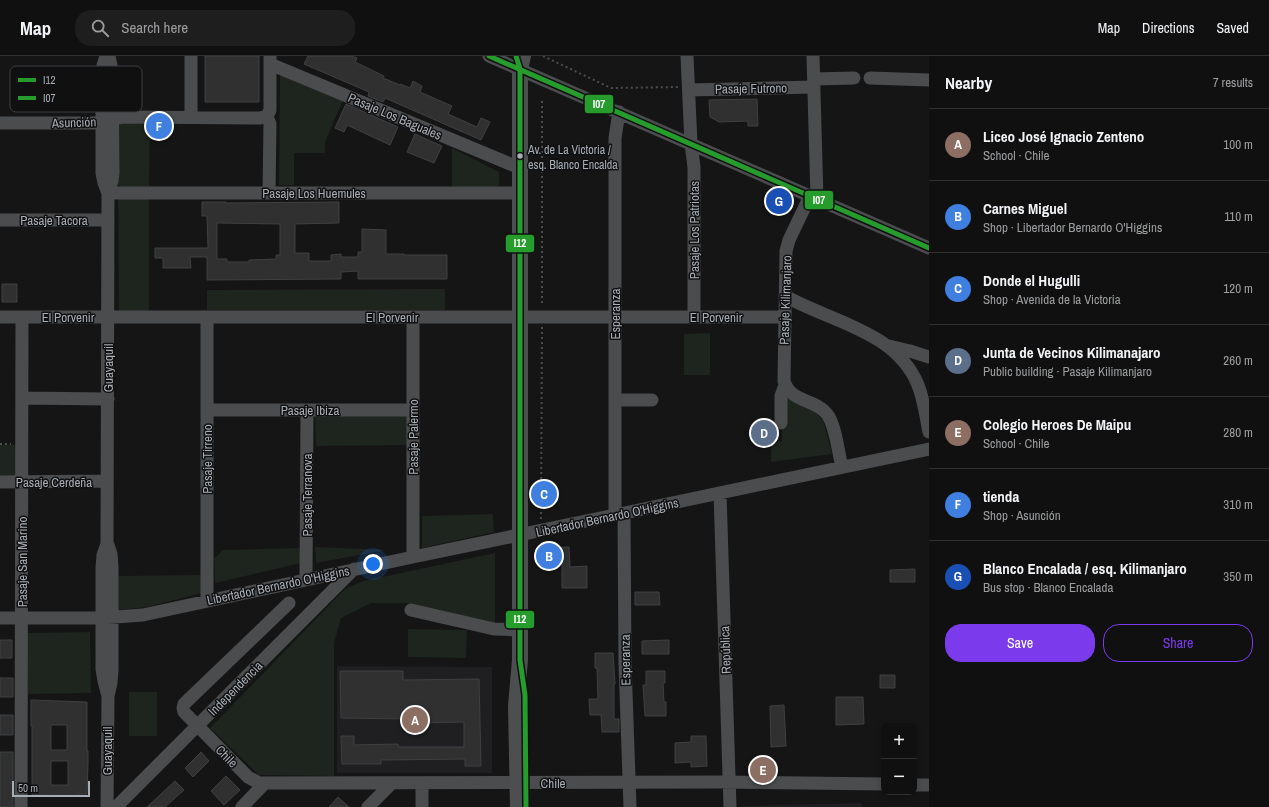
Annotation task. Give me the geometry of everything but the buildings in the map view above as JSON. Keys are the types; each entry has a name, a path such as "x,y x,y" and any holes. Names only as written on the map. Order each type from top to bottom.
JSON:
{"main road":[{"path":"520,60 520,660 516,706 522,783 526,807"},
{"path":"518,807 522,783"}],"street":[{"name":"Guayaquil","path":"103,66 106,56"},
{"name":"Guayaquil","path":"110,56 111,66"},
{"path":"191,56 191,117"},
{"path":"490,56 520,60 620,112 929,248"},
{"name":"Pasaje Los Patriotas","path":"688,56 691,144 694,167 694,317"},
{"name":"Pasaje Kilimanjaro","path":"781,423 782,396 785,385 783,376 787,245 814,198 813,56"},
{"path":"269,193 270,124 267,116 270,110 270,60"},
{"name":"Pasaje Los Baguales","path":"270,60 520,168"},
{"name":"Pasaje Futrono","path":"689,88 814,83 854,78"},
{"path":"870,78 929,80"},
{"name":"Guayaquil","path":"106,112 112,177 108,193 107,481 107,544 112,561 102,675 108,696 107,807"},
{"name":"Guayaquil","path":"107,120 108,112"},
{"name":"Esperanza","path":"620,112 615,138 615,400 630,807"},
{"name":"Asunción","path":"0,123 94,123 124,117 260,118 267,116"},
{"name":"Pasaje Los Huemules","path":"108,193 520,193"},
{"name":"Pasaje Tacora","path":"0,220 108,220"},
{"path":"785,296 873,337 887,345 903,360 915,378 921,394 929,432"},
{"name":"El Porvenir","path":"0,317 784,317"},
{"name":"Pasaje San Marino","path":"21,807 22,317"},
{"name":"Pasaje Tirreno","path":"207,317 207,601"},
{"name":"Pasaje Palermo","path":"413,317 413,556"},
{"path":"887,345 929,357"},
{"path":"785,385 794,396 818,406 829,417 833,426 842,467"},
{"path":"22,398 108,398"},
{"path":"615,400 652,400"},
{"name":"Pasaje Ibiza","path":"207,410 413,410"},
{"name":"Pasaje Terranova","path":"306,579 307,410"},
{"name":"Libertador Bernardo O'Higgins","path":"0,618 107,618 143,614 413,556 929,449"},
{"name":"Pasaje Cerdeña","path":"0,482 107,481"},
{"name":"República","path":"720,493 730,807"},
{"name":"Independencia","path":"116,807 354,569"},
{"name":"Chile","path":"289,603 184,704 183,708 184,712 197,726 248,777 255,781 265,783 630,782 881,784"},
{"path":"411,610 494,629 520,630"},
{"path":"242,807 265,783"},
{"path":"368,807 392,783"},
{"path":"422,783 422,807"},
{"path":"917,784 929,785"}],"path":[{"path":"543,56 611,88 689,88"}],"shaded area":[{"path":"280,72 343,100 325,142 325,153 294,153 294,185 279,185"},
{"path":"119,121 150,121 149,188 118,188"},
{"path":"452,148 499,172 499,188 452,188"},
{"path":"118,196 149,196 149,312 119,312"},
{"path":"445,289 445,310 207,310 207,290"},
{"path":"710,333 710,375 684,375 684,334"},
{"path":"789,398 815,411 824,423 832,454 771,462 771,442 782,441 782,401"},
{"path":"410,414 410,445 316,446 315,416"},
{"path":"0,445 19,445 19,476 0,476"},
{"path":"493,514 494,532 422,548 422,516"},
{"path":"315,547 386,550 316,563"},
{"path":"301,548 301,563 215,583 214,559 223,550"},
{"path":"495,553 495,624 407,603 371,603 341,618 334,643 334,776 259,775 210,728 345,589 363,581"},
{"path":"201,575 202,593 147,607 118,610 118,576"},
{"path":"408,629 467,630 466,658 408,657"},
{"path":"90,632 91,693 28,694 27,633"},
{"path":"337,666 492,667 492,773 337,773"},
{"path":"129,692 157,692 157,736 129,736"},
{"path":"862,803 862,807 743,807 743,806"}],"transit line":[{"name":"I07","path":"489,56 929,248"},
{"name":"I12","path":"516,56 520,69 520,660 525,695 526,807"}],"place":[{"name":"tienda","path":"159,126"},
{"name":"Av. de La Victoria / esq. Blanco Encalda","path":"520,156"},
{"name":"Blanco Encalada / esq. Kilimanjaro","path":"779,201"},
{"name":"Junta de Vecinos Kilimanajaro","path":"764,433"},
{"name":"Donde el Hugulli","path":"544,494"},
{"name":"Carnes Miguel","path":"549,556"},
{"name":"Liceo José Ignacio Zenteno","path":"415,720"},
{"name":"Colegio Heroes De Maipu","path":"763,770"}]}
